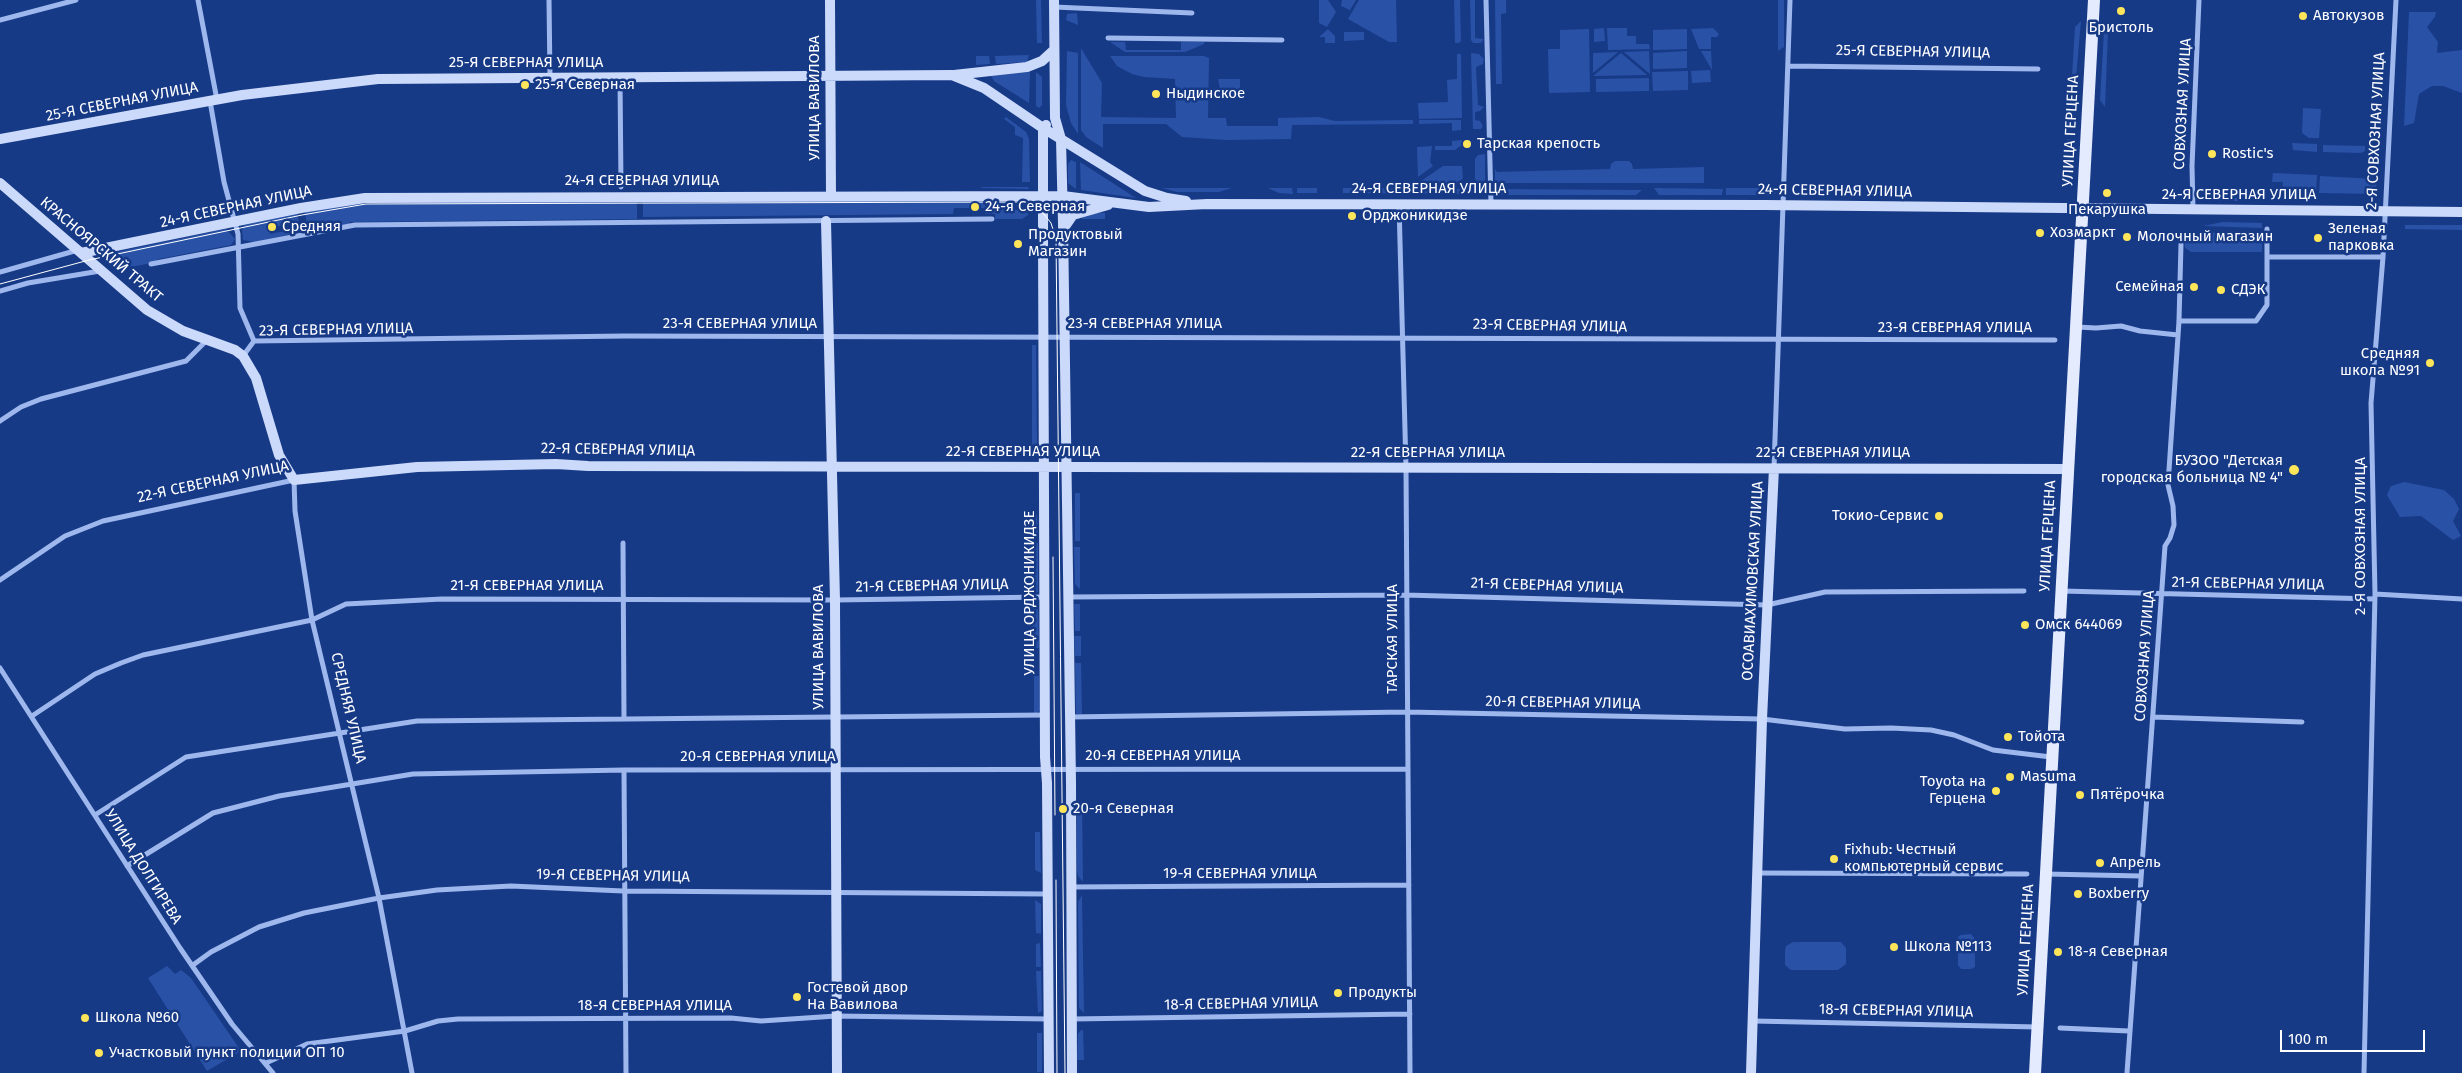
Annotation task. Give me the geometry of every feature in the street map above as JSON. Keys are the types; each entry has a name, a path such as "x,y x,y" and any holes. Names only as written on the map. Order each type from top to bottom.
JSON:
{"main road":[{"name":"УЛИЦА ВАВИЛОВА","path":"830,0 831,196"},
{"name":"УЛИЦА ГЕРЦЕНА","path":"2035,1073 2094,0"},
{"path":"1054,4 1055,118 1061,139 1063,196 1071,769 1072,1073"},
{"path":"952,75 1027,67 1042,61 1054,50"},
{"name":"25-Я СЕВЕРНАЯ УЛИЦА","path":"0,139 214,100 328,83 378,79 952,75 984,88 1043,128"},
{"path":"1043,128 1055,118"},
{"name":"24-Я СЕВЕРНАЯ УЛИЦА","path":"1043,128 1155,195 1207,204"},
{"name":"УЛИЦА ОРДЖОНИКИДЗЕ","path":"1043,128 1046,597 1045,769 1047,783 1049,1073"},
{"name":"КРАСНОЯРСКИЙ ТРАКТ","path":"0,183 148,310 183,331 235,350 243,356"},
{"name":"24-Я СЕВЕРНАЯ УЛИЦА","path":"80,251 365,198 1063,196 1116,204 1166,207 1207,204 1399,204 2462,212"},
{"path":"1063,228 1068,219 1080,211 1116,204"},
{"name":"УЛИЦА ВАВИЛОВА","path":"826,221 835,600 837,1073"},
{"name":"СРЕДНЯЯ УЛИЦА","path":"243,356 256,378 279,455 294,480"},
{"name":"22-Я СЕВЕРНАЯ УЛИЦА","path":"294,480 417,467 536,464 831,467 2068,469"},
{"name":"ОСОАВИАХИМОВСКАЯ УЛИЦА","path":"1751,1073 1762,719 1774,468"}],"street":[{"path":"0,20 76,0"},
{"path":"198,0 214,100 224,182 236,222 240,308 254,342"},
{"path":"550,0 550,78"},
{"path":"1486,0 1491,205"},
{"name":"ОСОАВИАХИМОВСКАЯ УЛИЦА","path":"1774,468 1779,341 1781,206 1784,187 1790,0"},
{"name":"СОВХОЗНАЯ УЛИЦА","path":"2193,210 2192,166 2199,0"},
{"name":"2-Я СОВХОЗНАЯ УЛИЦА","path":"2364,1073 2375,597 2371,403 2383,258 2396,0"},
{"path":"1054,4 1192,13"},
{"path":"1108,38 1282,40"},
{"name":"25-Я СЕВЕРНАЯ УЛИЦА","path":"1789,66 2038,69"},
{"path":"620,78 621,187"},
{"name":"ТАРСКАЯ УЛИЦА","path":"1399,204 1401,337 1406,468 1405,595 1410,1073"},
{"path":"151,264 355,224 992,219"},
{"path":"2178,322 2256,321 2267,305 2268,229"},
{"name":"СОВХОЗНАЯ УЛИЦА","path":"2126,1073 2165,546 2174,526 2173,506 2168,485 2178,335 2181,244"},
{"name":"24-Я СЕВЕРНАЯ УЛИЦА","path":"0,272 80,251"},
{"path":"2267,257 2383,258"},
{"path":"0,291 28,283 102,271"},
{"path":"2077,327 2121,326 2140,331 2178,335"},
{"name":"23-Я СЕВЕРНАЯ УЛИЦА","path":"243,356 254,342 624,336 1401,337 1779,341 2055,340"},
{"path":"0,421 21,407 41,399 186,361 206,341"},
{"name":"22-Я СЕВЕРНАЯ УЛИЦА","path":"0,580 65,536 103,521 294,480"},
{"name":"СРЕДНЯЯ УЛИЦА","path":"294,480 295,511 312,620 379,898 412,1073"},
{"path":"623,544 624,719"},
{"name":"21-Я СЕВЕРНАЯ УЛИЦА","path":"1068,597 1405,595 1767,605 1825,592 2024,591"},
{"name":"21-Я СЕВЕРНАЯ УЛИЦА","path":"2062,591 2162,595 2462,599"},
{"name":"21-Я СЕВЕРНАЯ УЛИЦА","path":"32,716 95,674 143,655 312,620 346,604 442,600 624,598 835,600 1046,597"},
{"name":"УЛИЦА ДОЛГИРЕВА","path":"0,668 180,948 232,1024 273,1073"},
{"name":"20-Я СЕВЕРНАЯ УЛИЦА","path":"1069,717 1406,712 1762,719 1844,729 1891,728 1931,730 1954,735 1992,750 2052,757"},
{"path":"95,815 186,757 417,721 1045,715"},
{"path":"2153,717 2302,722"},
{"name":"20-Я СЕВЕРНАЯ УЛИЦА","path":"127,866 214,813 279,796 413,774 624,770 1408,769"},
{"path":"624,770 623,891 626,1073"},
{"path":"1757,873 2027,874"},
{"path":"2046,874 2141,876"},
{"name":"19-Я СЕВЕРНАЯ УЛИЦА","path":"1071,887 1409,885"},
{"name":"19-Я СЕВЕРНАЯ УЛИЦА","path":"193,965 211,952 259,927 304,913 379,898 437,890 512,886 623,891 836,891 1048,894"},
{"name":"18-Я СЕВЕРНАЯ УЛИЦА","path":"1072,1019 1410,1014"},
{"name":"18-Я СЕВЕРНАЯ УЛИЦА","path":"266,1063 307,1044 405,1031 458,1019 731,1018 761,1021 836,1016 1049,1019"},
{"name":"18-Я СЕВЕРНАЯ УЛИЦА","path":"1753,1020 2038,1027"},
{"path":"2060,1028 2128,1031"}],"shaded area":[{"path":"1036,0 1041,0 1042,43 1037,43"},
{"path":"1319,0 1328,0 1336,12 1327,27 1319,23"},
{"path":"1342,0 1356,0 1350,10 1341,6"},
{"path":"1359,0 1396,0 1397,42 1389,42 1348,19"},
{"path":"1454,0 1460,0 1461,41 1459,43 1455,43"},
{"path":"1470,0 1475,0 1475,38 1484,39 1481,43 1473,43 1471,40"},
{"path":"1495,0 1506,0 1506,13 1501,14 1502,84 1496,84"},
{"path":"1778,0 1784,0 1784,47 1778,51"},
{"path":"2409,12 2436,12 2435,17 2427,27 2438,42 2437,53 2462,50 2462,93 2443,86 2432,86 2419,94 2414,123 2404,126"},
{"path":"1077,13 1078,25 1066,20 1067,14"},
{"path":"2081,21 2073,112 2070,109 2075,27"},
{"path":"1604,28 1605,41 1594,42 1594,29"},
{"path":"1607,28 1627,28 1627,36 1636,36 1636,44 1649,44 1650,49 1608,50"},
{"path":"1713,28 1719,34 1717,37 1711,37 1711,49 1699,49 1691,29"},
{"path":"1328,29 1335,36 1335,43 1325,43 1325,37 1319,37"},
{"path":"1589,29 1590,92 1549,93 1548,49 1560,49 1560,30"},
{"path":"1687,29 1687,49 1653,50 1653,30"},
{"path":"1344,32 1364,32 1364,40 1344,41"},
{"path":"2104,32 2108,32 2105,107 2100,100"},
{"path":"1110,42 1125,42 1126,50 1181,50 1181,42 1204,42 1204,44 1185,52 1125,52"},
{"path":"1081,48 1102,83 1101,117 1176,118 1175,79 1144,77 1132,74 1117,66 1110,56 1204,56 1209,58 1208,118 1226,118 1227,126 1278,126 1278,118 1319,117 1335,121 1413,120 1413,124 1292,125 1291,139 1226,140 1182,137 1166,124 1103,124 1103,148 1086,137 1081,130"},
{"path":"1067,51 1078,53 1078,134 1071,123 1066,105"},
{"path":"1649,51 1650,74 1624,52"},
{"path":"1687,51 1687,68 1653,69 1653,53"},
{"path":"1701,51 1711,51 1712,70"},
{"path":"1618,52 1593,73 1593,53"},
{"path":"1471,53 1479,54 1484,59 1483,64 1476,67 1478,105 1484,107 1480,111 1475,112 1475,120 1480,121 1483,126 1481,129 1473,129"},
{"path":"1621,53 1647,75 1593,76"},
{"path":"1457,54 1461,54 1462,118 1419,119 1418,103 1448,102 1447,80 1457,79"},
{"path":"1029,55 1027,62 996,64 995,56"},
{"path":"976,56 989,56 990,64 976,65"},
{"path":"1710,70 1711,82 1692,83 1691,71"},
{"path":"1688,71 1688,90 1653,91 1652,72"},
{"path":"1030,72 1029,103 994,81 991,76 996,74"},
{"path":"1036,72 1042,77 1042,105 1039,108 1036,106"},
{"path":"1649,78 1649,91 1596,92 1596,79"},
{"path":"1218,79 1240,79 1240,89 1220,89"},
{"path":"2303,108 2321,109 2319,138 2309,138 2302,133"},
{"path":"1006,117 1026,132 1029,139 1030,182 1022,182 1023,138 1015,135 1015,127 1004,119"},
{"path":"1419,120 1461,120 1461,130 1452,131 1452,123 1419,124"},
{"path":"2067,139 2070,139 2069,171 2066,171"},
{"path":"1462,140 1462,145 1455,150 1435,150 1435,146 1452,146 1452,141"},
{"path":"2292,143 2317,144 2317,152 2293,150"},
{"path":"2323,145 2365,146 2365,151 2361,153 2323,152"},
{"path":"1432,146 1430,162 1433,166 1418,177 1417,147"},
{"path":"1485,154 1485,184 1479,184 1475,179 1475,159 1478,155"},
{"path":"1071,160 1076,162 1076,189 1068,183 1068,164"},
{"path":"1615,161 1629,161 1633,169 1704,167 1704,183 1497,183 1495,180 1495,169 1497,172 1610,169 1611,164"},
{"path":"1080,162 1136,198 1081,190"},
{"path":"1443,166 1462,166 1463,178 1458,183 1418,183"},
{"path":"2375,166 2379,168 2375,194 2319,193 2320,176 2374,179"},
{"path":"2273,173 2317,175 2316,193 2282,193 2283,182 2272,182"},
{"path":"982,187 1028,187 1029,189 981,188"},
{"path":"1162,188 1232,188 1219,192 1177,192"},
{"path":"1268,188 1292,188 1293,194 1279,193"},
{"path":"1297,188 1317,188 1317,193 1297,193"},
{"path":"1343,188 1482,189 1478,194 1343,193"},
{"path":"1654,188 1723,189 1722,195 1659,195"},
{"path":"1726,188 1778,188 1777,192 1772,195 1726,195"},
{"path":"1496,189 1642,190 1636,195 1502,195 1496,192"},
{"path":"2202,198 2252,198 2251,201 2204,201"},
{"path":"643,199 1004,200 1007,209 1018,210 1028,213 1028,215 1022,219 995,219 995,214 985,214 985,208 954,208 953,214 643,217"},
{"path":"637,202 637,219 350,222 349,224 308,231 305,212 346,205 378,203"},
{"path":"1084,212 1105,213 1105,219 1082,219"},
{"path":"297,213 299,222 269,228 270,234 300,228 301,232 255,242 243,240 242,230 244,225"},
{"path":"2223,222 2262,223 2262,228 2203,226"},
{"path":"2405,225 2462,225 2462,230 2405,229"},
{"path":"226,229 235,239 231,245 159,259 151,263 116,270 106,263 105,257 107,254"},
{"path":"2262,232 2262,252 2191,252 2185,248 2184,240 2192,233"},
{"path":"1032,345 1036,345 1037,447 1032,447"},
{"path":"2404,482 2444,490 2454,499 2459,509 2453,521 2461,536 2453,540 2421,516 2400,517 2387,495 2391,486"},
{"path":"1075,493 1080,493 1080,541 1075,541"},
{"path":"1032,514 1037,514 1038,536 1032,536"},
{"path":"1032,543 1038,543 1038,592 1033,592"},
{"path":"1074,547 1080,547 1080,589 1075,584"},
{"path":"1074,604 1080,604 1080,631 1075,631"},
{"path":"1032,607 1038,607 1039,648 1033,648"},
{"path":"1074,636 1081,636 1081,656 1075,656"},
{"path":"1075,663 1081,663 1082,714 1076,714"},
{"path":"1034,676 1039,676 1040,711 1034,714"},
{"path":"1077,802 1082,802 1083,882 1078,876 1077,870"},
{"path":"1035,832 1040,832 1041,873 1035,870"},
{"path":"1082,895 1084,1013 1079,1008 1078,902"},
{"path":"1035,900 1041,904 1041,934 1036,933"},
{"path":"1971,934 1975,939 1975,967 1961,969 1958,965 1958,937"},
{"path":"1793,942 1841,942 1846,948 1846,964 1838,970 1791,970 1785,965 1785,951 1786,946"},
{"path":"1040,943 1041,967 1036,967 1036,944"},
{"path":"167,966 175,974 181,970 191,978 241,1051 207,1071 148,978"},
{"path":"1036,971 1041,971 1042,1011 1038,1013"},
{"path":"1083,1030 1084,1060 1077,1060 1078,1034"},
{"path":"1037,1033 1042,1033 1042,1072 1037,1072"}],"tram line":[{"path":"0,284 89,260 302,215 366,204 1018,202 1031,206 1043,213 1051,223 1056,239 1065,1073"},
{"path":"1053,557 1055,815"},
{"path":"1056,880 1057,1073"}],"place":[{"name":"Бристоль","path":"2121,11"},
{"name":"Автокузов","path":"2303,16"},
{"name":"25-я Северная","path":"525,85"},
{"name":"Ныдинское","path":"1156,94"},
{"name":"Тарская крепость","path":"1467,144"},
{"name":"Rostic's","path":"2212,154"},
{"name":"Пекарушка","path":"2107,193"},
{"name":"24-я Северная","path":"975,207"},
{"name":"Орджоникидзе","path":"1352,216"},
{"name":"Средняя","path":"272,227"},
{"name":"Хозмаркт","path":"2040,233"},
{"name":"Молочный магазин","path":"2127,237"},
{"name":"Зеленая парковка","path":"2318,238"},
{"name":"Продуктовый Магазин","path":"1018,244"},
{"name":"Семейная","path":"2194,287"},
{"name":"СДЭК","path":"2221,290"},
{"name":"Средняя школа №91","path":"2430,363"},
{"name":"БУЗОО \"Детская городская больница № 4\"","path":"2294,470"},
{"name":"Токио-Сервис","path":"1939,516"},
{"name":"Омск 644069","path":"2025,625"},
{"name":"Тойота","path":"2008,737"},
{"name":"Masuma","path":"2010,777"},
{"name":"Toyota на Герцена","path":"1996,791"},
{"name":"Пятёрочка","path":"2080,795"},
{"name":"20-я Северная","path":"1063,809"},
{"name":"Fixhub: Честный компьютерный сервис","path":"1834,859"},
{"name":"Апрель","path":"2100,863"},
{"name":"Boxberry","path":"2078,894"},
{"name":"Школа №113","path":"1894,947"},
{"name":"18-я Северная","path":"2058,952"},
{"name":"Продукты","path":"1338,993"},
{"name":"Гостевой двор На Вавилова","path":"797,997"},
{"name":"Школа №60","path":"85,1018"},
{"name":"Участковый пункт полиции ОП 10","path":"99,1053"}]}
